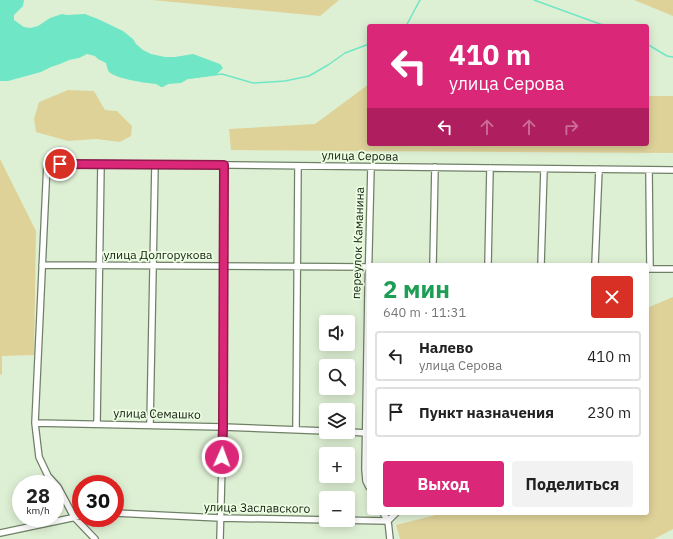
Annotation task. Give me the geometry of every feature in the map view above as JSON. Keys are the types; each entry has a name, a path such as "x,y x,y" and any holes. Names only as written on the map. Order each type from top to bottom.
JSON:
{"street":[{"name":"улица Серова","path":"42,265 47,164 673,170"},
{"path":"97,424 101,164"},
{"path":"150,425 155,165"},
{"path":"220,539 223,427 224,165"},
{"path":"296,430 298,166"},
{"name":"переулок Каманина","path":"369,263 371,167"},
{"path":"433,263 435,167"},
{"path":"488,263 490,168"},
{"path":"541,263 544,168"},
{"path":"595,263 599,169"},
{"path":"648,263 649,170"},
{"path":"42,265 35,423 39,457 48,476 58,486 72,513"},
{"name":"улица Долгорукова","path":"42,265 367,267"},
{"path":"649,269 673,269"},
{"name":"улица Семашко","path":"35,423 319,431"},
{"path":"355,432 367,433"},
{"name":"переулок Каманина","path":"367,433 365,469 367,483"},
{"name":"улица Заславского","path":"124,513 220,518 388,521"},
{"path":"384,515 388,521 390,539"},
{"path":"388,521 394,515"},
{"path":"0,533 72,517"},
{"path":"84,527 95,539"}],"shaded area":[{"path":"152,0 339,0 320,16"},
{"path":"634,0 673,0 673,16"},
{"path":"367,85 367,146 649,146 649,96 673,96 673,153 231,150 229,129 315,124"},
{"path":"68,90 94,91 105,110 117,111 132,126 131,136 120,142 96,139 68,141 36,132 34,119 39,102"},
{"path":"0,159 36,231 34,355 2,356 2,374 0,375"},
{"path":"673,297 673,529 654,539 400,539 396,525 436,515 649,515 649,307"}],"water":[{"path":"0,0 24,0 23,6 14,15 14,20 24,27 30,28 38,26 50,18 62,14 85,14 123,31 143,50 151,54 165,57 175,57 193,54 220,64 223,68 216,75 188,79 181,83 168,84 161,87 156,84 118,77 109,72 106,63 95,56 87,54 41,72 8,81 0,81"}],"waterway":[{"path":"407,24 420,0"},
{"path":"534,0 600,24"},
{"path":"190,78 222,74 253,83 285,81 309,76 345,53 367,45"},
{"path":"649,45 667,56 673,57"}],"route":[{"path":"60,164 224,165 222,457"}]}
